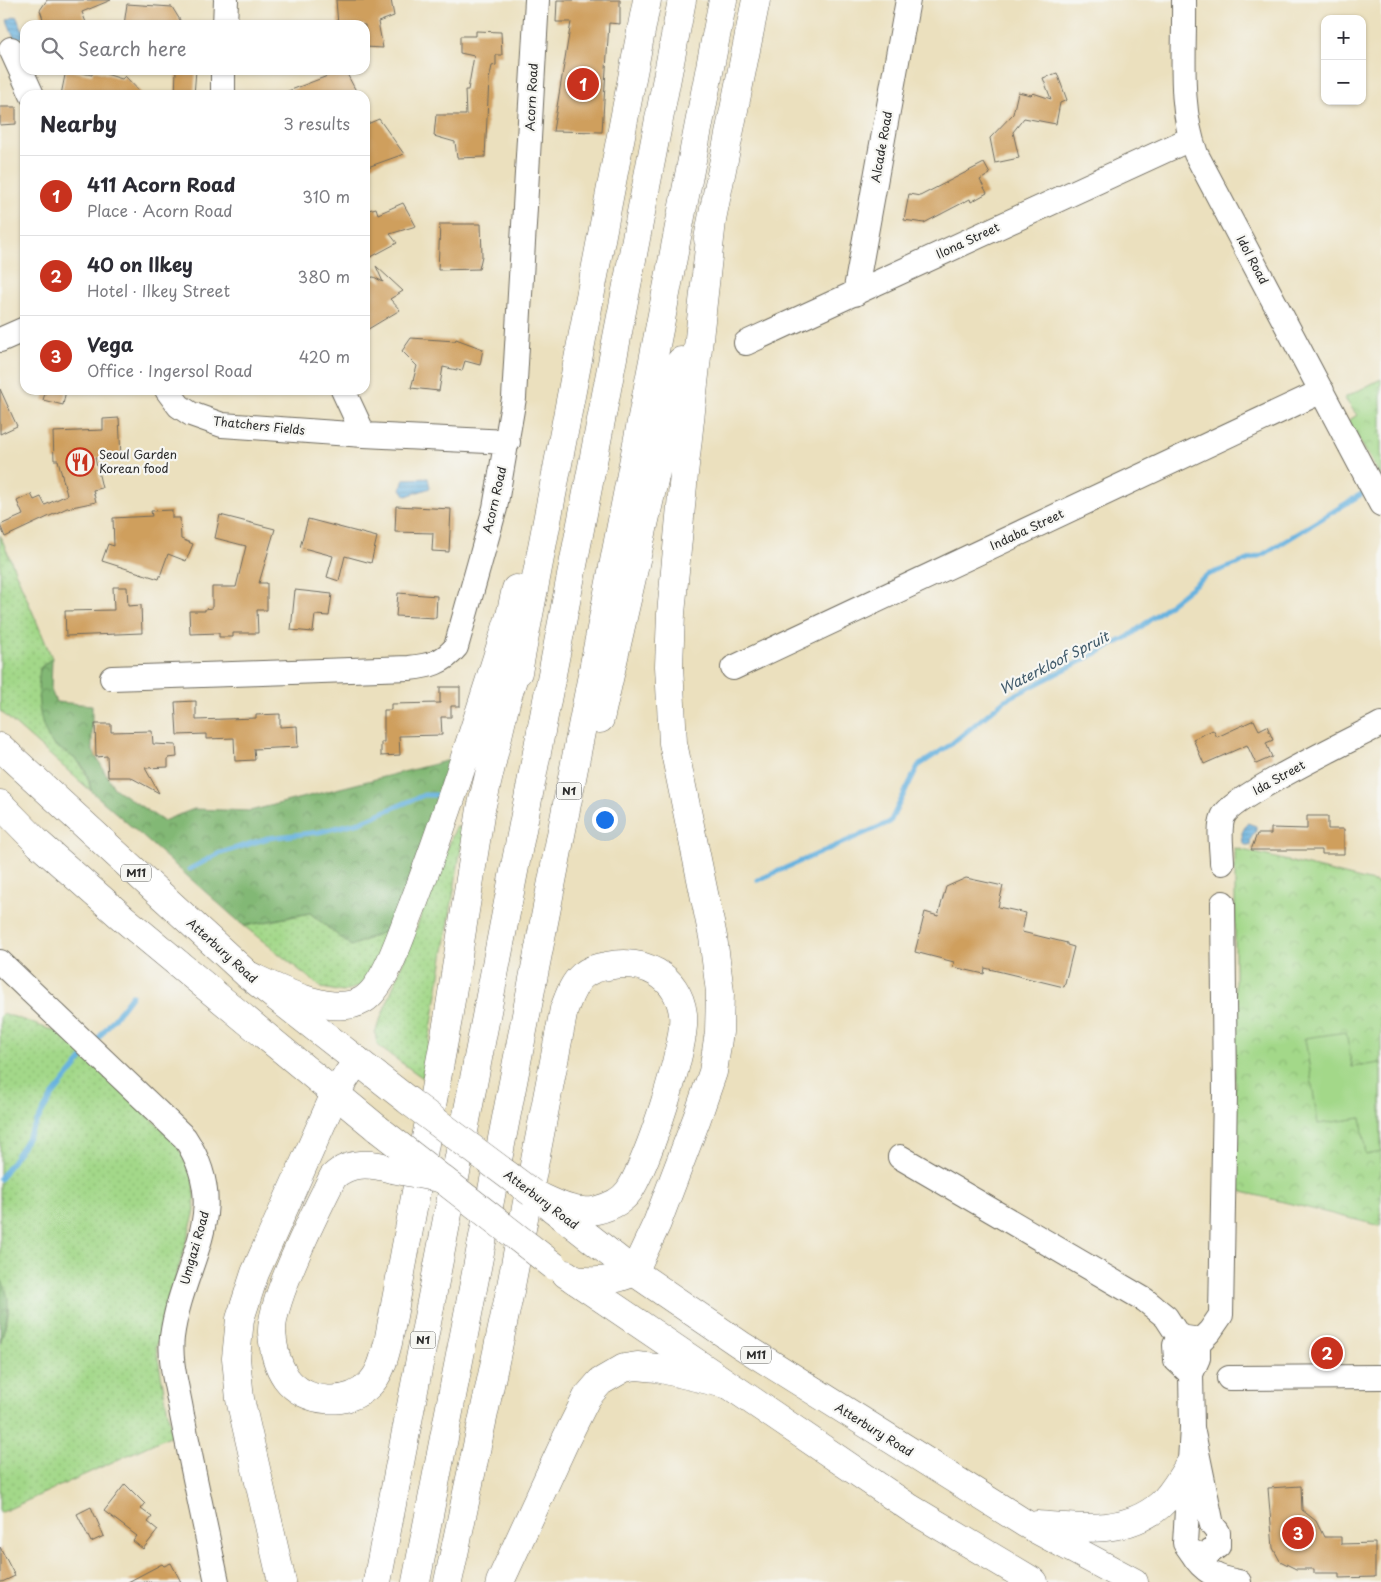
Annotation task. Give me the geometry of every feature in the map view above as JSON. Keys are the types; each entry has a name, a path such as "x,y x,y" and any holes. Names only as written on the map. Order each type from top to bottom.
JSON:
{"main road":[{"path":"469,1097 468,1030 474,956 495,807 521,653 647,0"},
{"name":"N1","path":"377,1582 682,0"},
{"name":"N1","path":"416,1582 723,0"},
{"path":"538,954 584,788 610,679 712,221 756,0"},
{"path":"564,1273 598,1283 610,1281 634,1272 657,1224 697,1118 712,1072 719,1032 720,992 714,937 673,743 669,683 671,614 712,221"},
{"path":"248,975 289,994 323,1003 347,1005 363,1000 372,993 383,975 433,852 457,784 510,616 548,454 569,404"},
{"path":"438,1178 392,1169 380,1166 356,1165 340,1170 333,1177 289,1273 275,1312 272,1330 274,1350 279,1365 287,1379 305,1394 332,1400 344,1399 360,1394 379,1373 388,1343 448,1019 481,809 506,702 521,653"},
{"name":"Atterbury Road","path":"0,747 248,975 410,1102 532,1193 576,1217 634,1272 741,1345 1026,1524 1134,1582"},
{"path":"0,804 39,844 123,918 438,1178 564,1273 910,1508 1034,1582"},
{"path":"448,1582 510,1291 564,1009 572,988 583,975 597,968 617,964 646,966 670,983 679,1000 683,1013 681,1046 641,1169 629,1191 622,1199 609,1206 576,1217"},
{"path":"282,1582 240,1399 236,1358 240,1319 255,1274 335,1094 356,1060"},
{"path":"500,1582 587,1397 600,1382 624,1368 637,1366 657,1368 725,1384"},
{"path":"1026,1524 1080,1528 1113,1527 1132,1521 1161,1504 1190,1464"}],"street":[{"name":"Acorn Road","path":"112,678 409,668 440,662 456,646 495,508 508,442 514,398 537,0"},
{"name":"Alcade Road","path":"855,294 908,0"},
{"name":"Idol Road","path":"1184,0 1186,111 1190,139 1205,171 1381,504"},
{"path":"11,49 20,69"},
{"path":"23,75 30,90"},
{"path":"223,75 223,90"},
{"name":"Ilona Street","path":"746,344 1190,139"},
{"path":"0,340 20,331"},
{"name":"Indaba Street","path":"733,668 1322,392"},
{"name":"Thatchers Fields","path":"171,395 179,406 191,414 222,425 364,435 508,442"},
{"path":"345,395 364,435"},
{"name":"Ida Street","path":"1222,863 1222,820 1230,807 1278,778 1381,724"},
{"path":"1223,903 1224,1093 1221,1315 1210,1331 1175,1345 1176,1360 1191,1374 1192,1428 1189,1542 1206,1570 1224,1580 1241,1582"},
{"name":"Umgazi Road","path":"0,962 185,1138 197,1155 203,1171 207,1206 202,1230 177,1314 172,1353 188,1446 218,1582"},
{"path":"900,1157 1145,1300 1166,1316 1188,1340"},
{"path":"1230,1378 1381,1376"},
{"path":"1192,1428 1215,1535"},
{"path":"1189,1542 1190,1526 1201,1521 1215,1535 1241,1582"}],"green space":[{"path":"1381,379 1381,477 1348,421 1357,415 1344,398"},
{"path":"0,535 52,658 40,668 54,745 79,763 86,774 91,791 0,711"},
{"path":"52,658 51,690 56,702 92,705 92,749 114,788 163,821 194,809 250,811 450,760 393,928 351,946 310,913 244,926 91,791 88,777 81,764 52,743 43,727 39,707 38,686 40,668"},
{"path":"456,827 464,829 423,1078 382,1049 377,1044 375,1033"},
{"path":"1235,848 1381,884 1381,1226 1235,1190"},
{"path":"310,913 351,946 393,928 366,984 343,992 322,988 244,926"},
{"path":"3,1013 63,1034 174,1140 193,1175 195,1211 156,1347 172,1435 0,1513 0,1344 9,1311 0,1278 0,1016"},
{"path":"1346,1032 1352,1067 1381,1063 1381,1152 1366,1155 1361,1118 1318,1124 1305,1038"},
{"path":"0,1278 7,1294 8,1311 0,1344"}],"water":[{"path":"16,16 20,25 20,38 15,40 7,20"},
{"path":"428,478 430,488 406,496 401,489 404,479"},
{"path":"1247,823 1256,826 1250,846 1243,844 1242,833"}],"building":[{"path":"47,0 111,0 82,12 85,20 43,20 40,10"},
{"path":"336,0 391,0 394,16 378,22 383,48 370,47 370,20 338,20"},
{"path":"557,0 620,0 620,24 609,23 602,132 553,131 571,22 556,22"},
{"path":"127,4 172,7 180,20 125,20"},
{"path":"476,31 501,32 502,55 496,55 496,65 492,66 489,80 485,157 457,158 455,142 434,136 436,115 466,115 465,90 468,90 474,56 460,53 460,36 476,36"},
{"path":"1057,73 1067,100 1060,103 1056,124 1024,118 1013,132 1019,158 995,163 990,138 1013,114 1018,92 1031,95 1033,93 1051,99 1043,78"},
{"path":"65,75 109,75 122,79 125,76 138,90 62,90"},
{"path":"176,75 196,75 194,90 175,90"},
{"path":"330,75 348,75 355,90 291,90"},
{"path":"0,107 16,107 16,124 0,125"},
{"path":"379,119 404,154 370,166 370,123"},
{"path":"984,163 990,174 980,180 987,193 971,202 970,199 924,223 904,220 909,194 920,196"},
{"path":"403,203 416,226 390,234 397,243 371,257 370,210 376,208 378,214"},
{"path":"440,224 481,224 482,256 479,269 438,270"},
{"path":"376,266 403,291 390,299 400,310 370,328 370,277 374,277 383,282"},
{"path":"411,338 455,341 456,339 483,349 480,365 465,361 462,371 443,367 439,391 411,388 417,366 402,351"},
{"path":"0,389 17,426 0,434"},
{"path":"44,395 65,395 63,405 43,400"},
{"name":"Seoul Garden Korean food","path":"119,418 121,457 95,458 102,488 93,490 96,502 67,508 5,537 0,525 23,515 17,501 31,494 34,500 41,497 45,505 67,495 58,460 54,460 53,432 103,430 103,419"},
{"path":"396,506 451,509 449,552 432,551 433,533 395,532"},
{"path":"172,510 172,518 180,518 181,539 193,544 186,561 168,554 159,579 102,561 108,544 114,546 113,518 152,516 151,511"},
{"path":"220,515 275,529 259,583 267,583 267,610 257,610 258,633 233,633 233,637 219,637 219,633 190,634 189,611 205,611 205,609 212,608 212,587 236,587 246,546 215,538"},
{"path":"308,519 377,537 371,563 345,556 339,581 327,577 333,556 300,547"},
{"path":"113,587 127,587 128,606 141,605 142,633 66,636 65,611 114,610"},
{"path":"295,590 332,594 329,616 315,615 313,632 291,630"},
{"path":"398,593 437,596 436,618 396,616"},
{"path":"440,687 460,687 460,706 451,706 451,717 441,717 442,735 399,736 400,755 381,756 381,742 384,742 384,710 391,710 391,704 440,703"},
{"path":"196,701 196,720 256,718 256,715 280,714 280,727 297,726 298,747 254,749 255,760 235,761 234,738 206,739 206,734 177,735 175,702"},
{"path":"1254,720 1259,730 1267,726 1273,740 1266,743 1272,757 1256,764 1247,745 1204,764 1193,739 1213,730 1217,737"},
{"path":"95,724 111,724 111,732 152,731 153,744 176,745 177,757 168,758 168,767 145,768 159,793 130,777 108,777 107,756 96,757"},
{"path":"1307,816 1328,816 1328,829 1344,829 1344,854 1322,854 1322,850 1251,850 1257,834 1271,834 1271,828 1307,829"},
{"path":"966,878 1003,886 998,907 1026,913 1022,932 1067,943 1067,945 1074,947 1064,987 985,968 984,974 953,967 954,962 915,952 925,912 938,916 946,887"},
{"path":"125,1484 145,1504 141,1509 152,1517 148,1522 158,1530 143,1549 133,1541 137,1536 104,1511"},
{"path":"1301,1486 1302,1510 1316,1521 1324,1537 1341,1537 1341,1544 1375,1543 1375,1577 1339,1578 1339,1573 1314,1573 1314,1569 1296,1569 1280,1561 1273,1548 1268,1488"},
{"path":"91,1507 104,1536 91,1542 77,1514"},
{"path":"0,1547 15,1576 2,1582 0,1582"},
{"path":"171,1563 181,1582 128,1582 162,1564 164,1566"}],"waterway":[{"name":"Waterkloof Spruit","path":"758,880 890,822 918,766 950,745 1005,700 1128,637 1207,575 1264,554 1368,490"},
{"path":"190,869 218,854 268,838 319,832 360,822 424,795 440,795"},
{"path":"94,1044 132,995"},
{"path":"0,1179 22,1147 52,1096 87,1053"}],"place":[{"name":"411 Acorn Road","path":"583,84"},
{"name":"Seoul Garden Korean food","path":"80,462"},
{"name":"40 on Ilkey","path":"1327,1353"},
{"name":"Vega","path":"1298,1533"}]}
